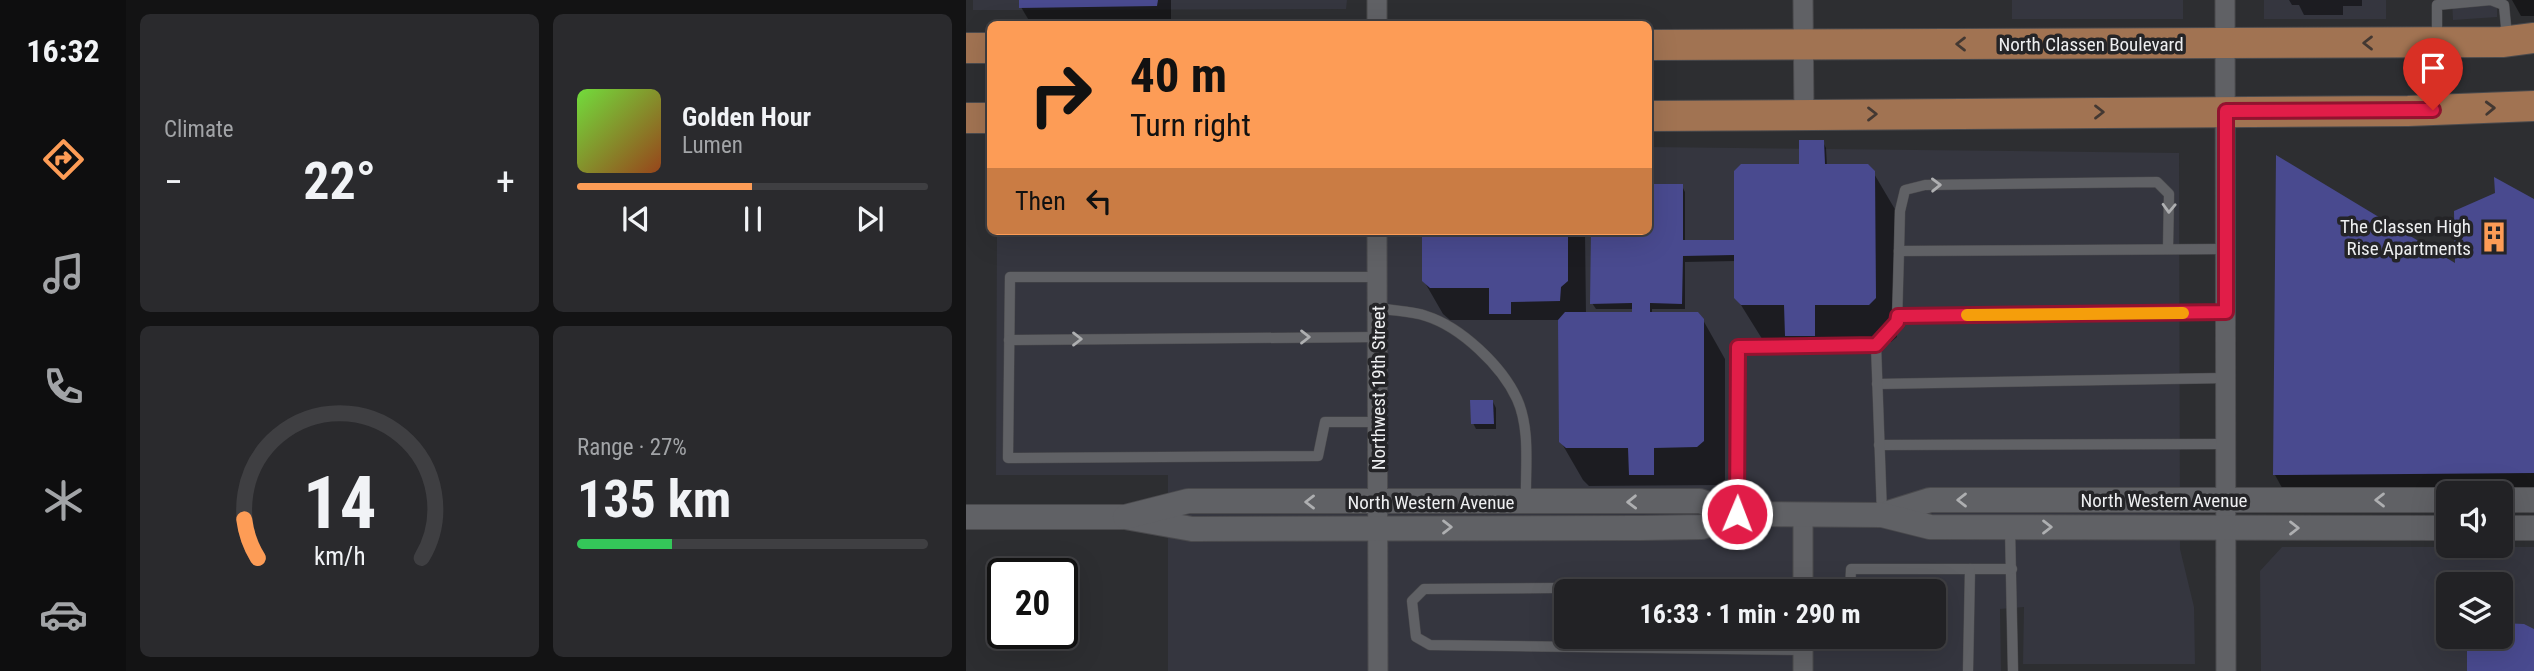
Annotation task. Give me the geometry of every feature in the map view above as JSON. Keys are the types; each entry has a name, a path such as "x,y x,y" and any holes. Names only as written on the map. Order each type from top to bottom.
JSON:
{"main road":[{"name":"North Classen Boulevard","path":"1652,45 2225,44 2520,40"},
{"path":"966,48 987,48"},
{"path":"1652,116 2408,111 2534,106"},
{"path":"966,118 987,118"}],"street":[{"path":"1377,0 1377,21"},
{"path":"1803,0 1804,115"},
{"path":"2225,0 2226,671"},
{"name":"Northwest 19th Street","path":"1377,235 1378,671"},
{"name":"North Western Avenue","path":"1882,515 1930,500 2436,500"},
{"path":"2513,500 2534,500"},
{"name":"North Western Avenue","path":"1125,517 1188,501 1378,502 1702,527 1737,514 1803,514 1882,515 1930,527 2436,528"},
{"path":"1803,514 1803,579"},
{"name":"North Western Avenue","path":"966,517 1125,517 1192,529 1379,528 1526,515"},
{"path":"2513,528 2534,528"},
{"path":"1803,649 1803,671"}],"lane":[{"path":"2437,42 2437,2 2491,0 2504,5 2520,40"},
{"path":"1882,515 1876,345 1897,322 1900,211 1905,190 1925,185 2157,182 2169,194 2168,249"},
{"path":"1899,251 2226,249"},
{"path":"1378,277 1010,277 1008,458 1318,456 1325,422 1378,422"},
{"path":"1378,308 1426,316 1459,334 1495,368 1517,400 1522,423 1526,515"},
{"path":"1898,316 2226,312"},
{"path":"1009,340 1378,337"},
{"path":"1737,514 1738,347 1876,345"},
{"path":"1877,384 2226,378"},
{"path":"1879,445 2227,444"},
{"path":"2010,527 2013,671"},
{"path":"1850,579 1850,569 2012,569"},
{"path":"1968,671 1970,569"},
{"path":"1554,589 1424,589 1412,601 1416,637 1430,645 1554,645"}],"shaded area":[{"path":"973,0 1347,0 1346,9 973,10"},
{"path":"2012,0 2183,0 2183,19 2012,19"},
{"path":"2264,0 2386,0 2386,19 2264,19"},
{"path":"2452,0 2497,0 2497,17 2453,20"},
{"path":"1652,147 2179,153 2180,549 2194,607 2195,664 2023,664 2024,607 2000,609 2001,671 1168,671 1168,475 996,475 997,235 1652,235"},
{"path":"2282,547 2436,547 2436,558 2513,558 2513,547 2534,547 2534,671 2261,671 2260,571"}],"building":[{"path":"1019,0 1158,0 1157,6 1019,8"},
{"path":"1799,140 1824,140 1825,164 1868,164 1875,171 1876,298 1869,305 1815,305 1815,336 1785,336 1784,305 1741,305 1734,298 1734,255 1683,256 1682,304 1650,303 1650,312 1698,312 1704,319 1704,441 1697,447 1654,448 1654,475 1629,475 1628,448 1566,448 1559,442 1558,320 1565,312 1632,312 1632,303 1590,304 1591,235 1652,235 1652,184 1683,184 1683,240 1734,240 1734,171 1741,164 1799,164"},
{"path":"2276,155 2455,263 2454,211 2495,193 2494,177 2534,199 2534,473 2273,475"},
{"path":"1422,235 1568,235 1568,281 1561,287 1560,301 1511,302 1511,314 1489,314 1489,288 1430,288 1422,281"},
{"path":"1470,400 1493,400 1494,424 1471,424"},
{"path":"2513,624 2524,624 2534,629 2534,671 2467,671 2467,649 2513,649"}],"slow traffic":[{"path":"1967,315 2183,313"}],"place":[{"name":"The Classen High Rise Apartments","path":"2494,237"}],"route":[{"path":"1737,514 1738,347 1876,345 1897,322 1898,316 2226,312 2226,111 2433,110"}]}
